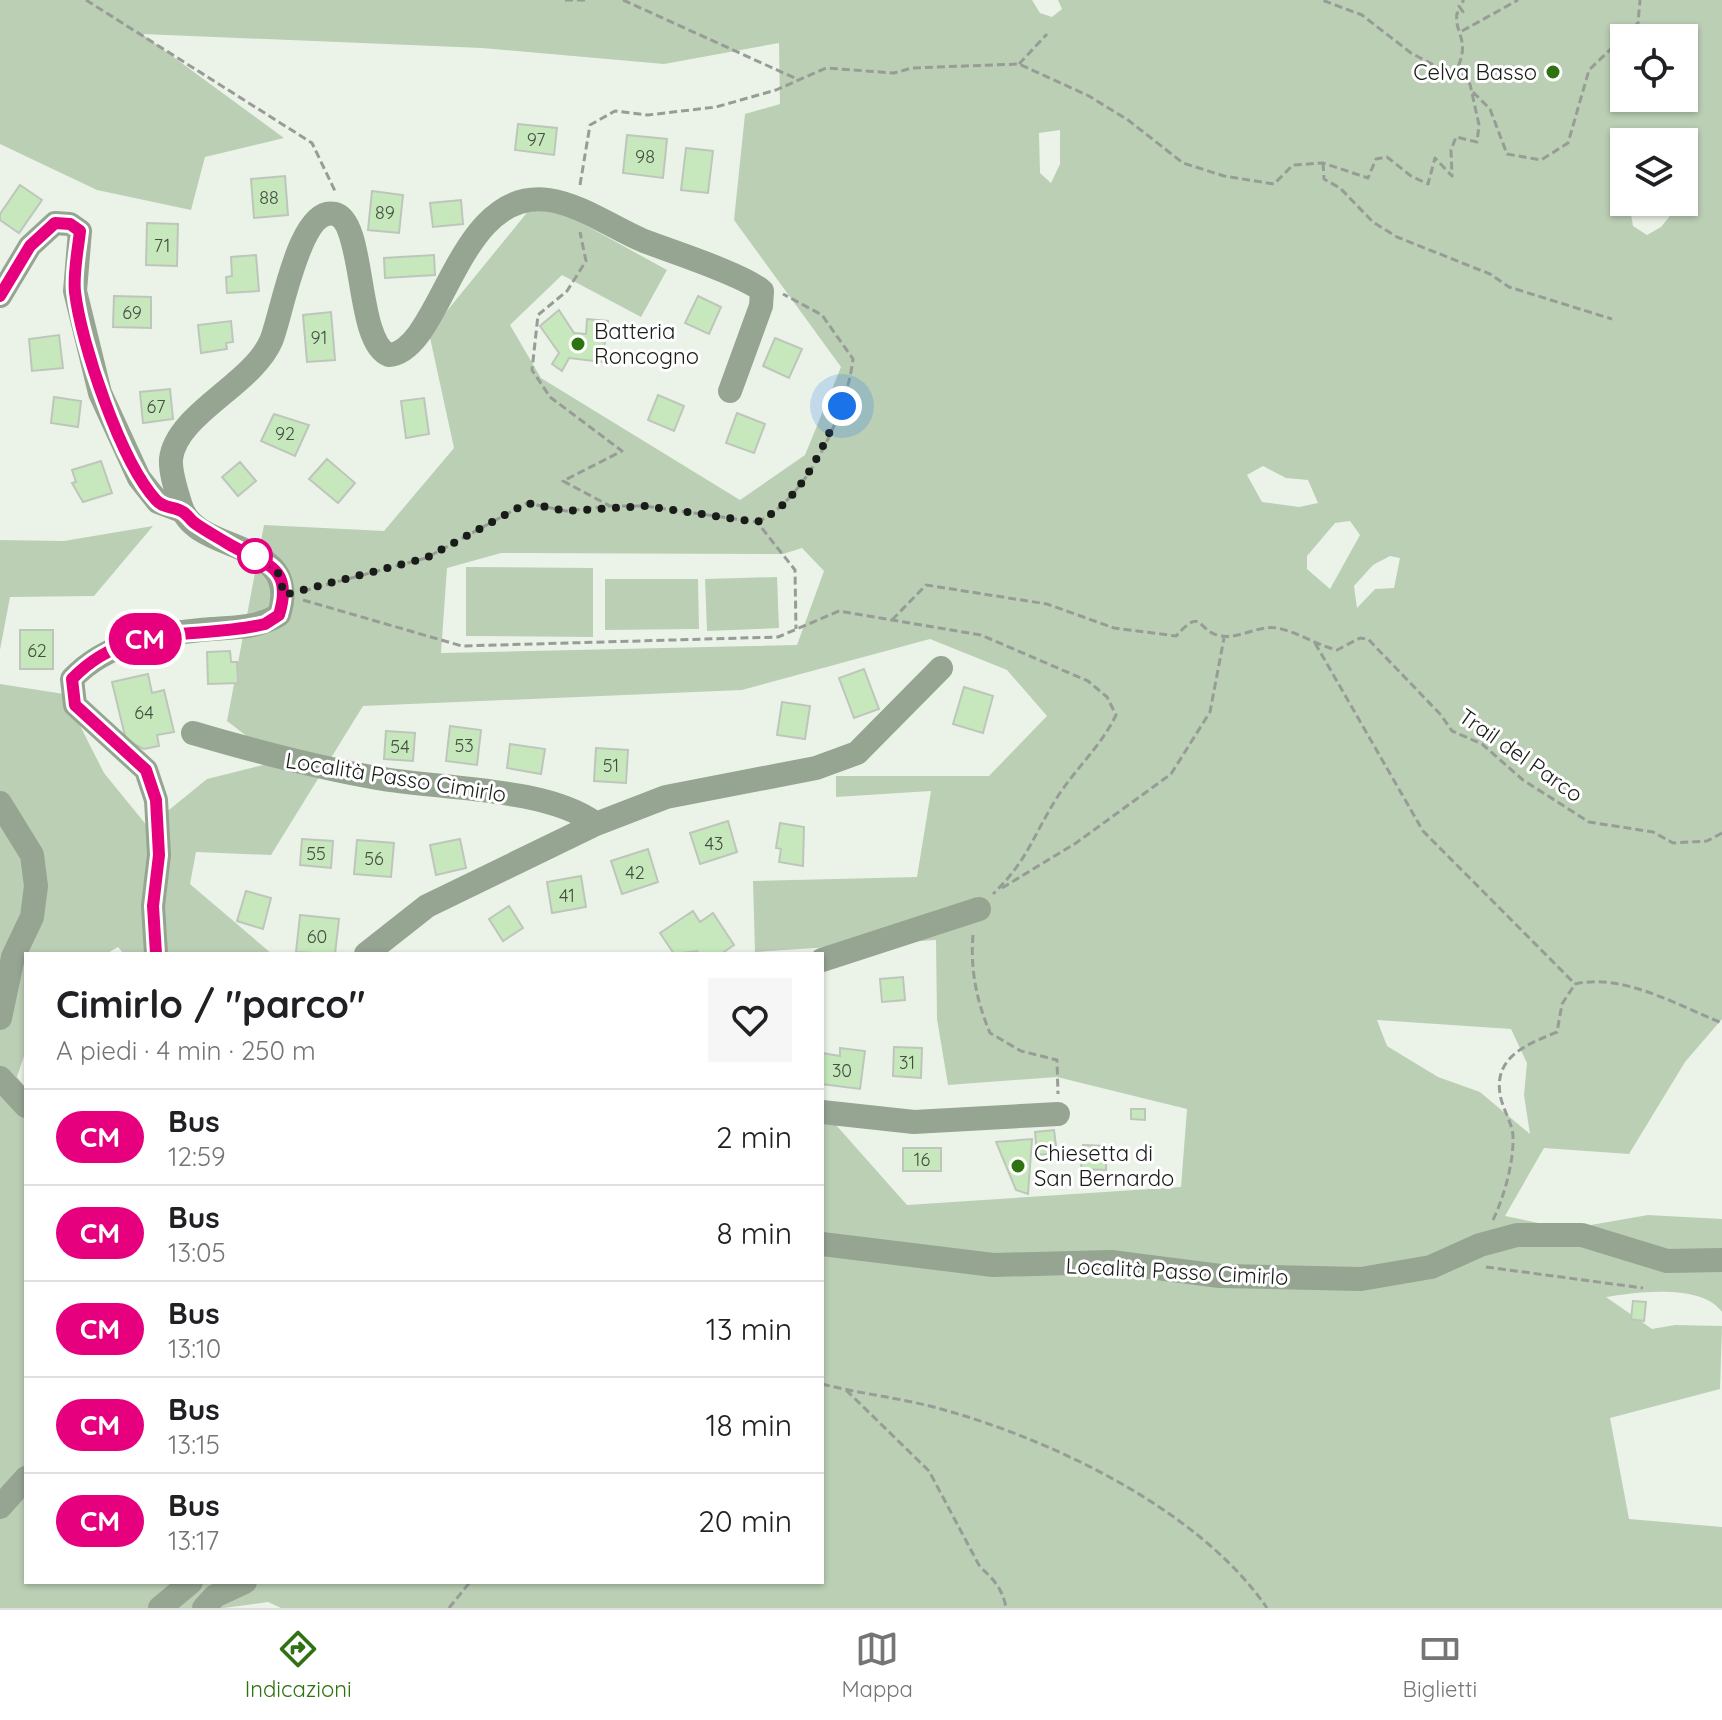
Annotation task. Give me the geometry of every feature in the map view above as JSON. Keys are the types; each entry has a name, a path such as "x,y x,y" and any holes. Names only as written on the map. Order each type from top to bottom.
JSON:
{"street":[{"path":"182,511 170,461 173,450 195,419 262,360 282,310 301,240 320,216 339,215 347,222 355,245 358,280 378,346 389,355 407,350 417,339 443,286 493,216 508,205 525,200 550,200 576,207 609,226 758,287 764,298 730,391"},
{"path":"0,296 30,246 55,223 70,224 80,231 75,291 100,393 139,478 158,502 182,511 193,523 265,561 279,574 284,595 279,615 265,624 161,635 90,661 72,679 75,705 146,770 156,800 159,855 153,906 156,952"},
{"path":"369,952 427,906 596,824 666,797 816,768 857,753 941,668"},
{"name":"Località Passo Cimirlo","path":"193,733 298,764 530,798 579,811 596,824"},
{"path":"0,803 32,855 36,886 32,917 13,957 0,1018"},
{"path":"824,959 987,900"},
{"path":"0,1078 24,1104"},
{"path":"824,1112 914,1122 1058,1114"},
{"name":"Località Passo Cimirlo","path":"824,1244 993,1265 1111,1262 1220,1276 1361,1279 1431,1267 1480,1245 1517,1235 1582,1235 1667,1261 1722,1260"},
{"path":"2,1508 24,1480"},
{"path":"160,1608 189,1584"},
{"path":"204,1608 215,1596 241,1584"}],"path":[{"path":"86,0 312,143 333,182 339,215"},
{"path":"565,0 589,0"},
{"path":"623,0 797,79"},
{"path":"1322,0 1362,15 1411,53 1462,77"},
{"path":"1464,0 1459,6 1463,12 1457,13 1456,21 1462,31 1465,51 1458,67 1462,77 1490,109 1507,154 1541,160 1568,143 1589,70 1638,23 1640,0"},
{"path":"1462,31 1518,0"},
{"path":"1019,64 1047,34"},
{"path":"610,506 563,481 622,451 550,397 532,370 538,315 567,291 586,261 576,207 590,125 615,111 648,115 716,107 776,90 826,68 894,73 912,68 1019,64 1089,96 1128,120 1183,163 1224,176 1274,184 1293,165 1323,163 1368,178 1376,159 1387,157 1428,184 1435,158 1452,176 1451,150 1456,137 1477,142 1479,125 1473,92"},
{"path":"1323,163 1324,179 1340,188 1373,222 1397,237 1490,274 1509,287 1612,319"},
{"path":"1462,263 1466,256"},
{"path":"284,595 426,558 527,503 566,511 645,506 757,522 774,515 820,455 850,389 853,359 822,315 795,297 758,287"},
{"path":"757,522 795,570 796,629"},
{"path":"892,620 926,585 1047,604 1114,628 1165,636 1176,636 1187,623 1196,621 1204,623 1210,632 1224,637 1210,712 1171,774 1076,843 987,900"},
{"path":"284,595 462,646 778,637 839,611 981,635 1088,681 1107,697 1116,715 1089,760 1060,792 1016,872 987,900 971,957 979,1008 990,1033 1021,1051 1057,1060 1058,1114"},
{"name":"Trail del Parco","path":"1224,637 1256,628 1276,628 1337,650 1360,638 1368,639 1441,715 1452,731 1482,744 1523,780 1589,822 1653,832 1673,843 1707,841 1722,833"},
{"path":"1315,643 1423,831 1575,984"},
{"path":"1480,1245 1501,1203 1513,1135 1500,1093 1501,1071 1519,1047 1557,1032 1562,1004 1575,984 1594,980 1640,990 1722,1023"},
{"path":"1447,1260 1643,1288"},
{"path":"824,1384 940,1409 1067,1455 1151,1501 1245,1576 1267,1608"},
{"path":"846,1390 929,1471 944,1493 980,1567 1004,1596 1006,1608"},
{"path":"449,1608 468,1584"}],"green space":[{"path":"0,0 1032,0 1040,13 1052,17 1062,9 1058,0 1722,0 1722,1019 1685,1062 1629,1154 1544,1148 1505,1216 1568,1229 1648,1215 1722,1219 1722,1312 1713,1303 1684,1293 1651,1292 1606,1297 1652,1329 1675,1325 1722,1326 1720,1389 1610,1418 1629,1519 1722,1527 1722,1608 281,1608 268,1602 224,1608 0,1608 0,684 64,694 104,773 148,827 207,779 279,761 227,721 264,525 384,531 454,448 429,333 538,199 667,270 641,317 562,275 510,325 541,378 740,500 805,455 841,367 734,220 745,114 780,104 779,43 664,64 482,48 142,34 284,138 205,157 191,210 97,190 0,144","holes":["1060,130 1060,164 1051,183 1040,173 1039,133","1263,466 1286,478 1308,480 1318,503 1299,507 1262,502 1247,475","1350,521 1360,535 1330,589 1307,569 1307,556 1335,523","802,548 824,571 797,645 441,653 447,568 501,553 783,554","1390,556 1400,558 1394,588 1375,589 1357,608 1354,586 1373,565","1377,1020 1511,1029 1527,1063 1524,1095 1530,1134 1480,1092 1438,1077 1387,1046"]},
{"path":"153,526 94,596 10,597 0,650 0,540 64,541"},
{"path":"466,567 593,568 593,637 466,636"},
{"path":"777,577 779,628 707,631 705,579"},
{"path":"605,579 698,579 699,629 605,630"}],"building":[{"path":"518,124 557,128 554,155 515,150"},
{"path":"627,135 667,139 663,178 623,173"},
{"path":"686,148 713,151 708,193 681,190"},
{"path":"285,176 288,215 254,218 251,179"},
{"path":"20,185 42,200 19,233 0,220 0,214"},
{"path":"372,191 403,195 399,233 368,230"},
{"path":"461,200 463,224 433,227 430,203"},
{"path":"147,223 178,224 177,266 146,265"},
{"path":"256,255 259,291 227,293 226,277 232,276 231,257"},
{"path":"434,255 435,275 385,278 384,258"},
{"path":"114,296 151,297 151,328 113,327"},
{"path":"698,296 721,307 709,334 685,323"},
{"name":"Batteria Roncogno","path":"559,310 574,333 586,334 587,319 608,321 602,362 569,358 562,371 552,364 559,353 540,326"},
{"path":"331,312 335,360 307,362 303,315"},
{"path":"231,321 233,342 226,343 227,349 201,353 198,325"},
{"path":"59,335 63,368 32,371 29,339"},
{"path":"775,338 802,349 789,378 763,366"},
{"path":"170,389 173,419 143,423 140,392"},
{"path":"658,395 684,406 674,431 648,420"},
{"path":"54,397 81,401 78,427 51,423"},
{"path":"424,398 429,434 406,438 401,401"},
{"path":"737,413 765,424 754,453 726,443"},
{"path":"274,414 309,425 295,456 261,441"},
{"path":"327,459 355,483 338,503 309,479"},
{"path":"101,461 112,493 83,502 72,483 76,482 72,470"},
{"path":"240,462 256,481 238,496 222,477"},
{"path":"20,630 53,630 53,669 20,669"},
{"path":"230,651 231,662 237,662 238,683 208,684 207,652"},
{"path":"864,669 879,709 854,718 839,678"},
{"path":"148,674 152,693 164,690 174,732 157,735 159,746 144,749 126,740 112,682"},
{"path":"964,687 993,696 983,733 953,724"},
{"path":"782,702 810,706 805,739 777,735"},
{"path":"450,726 481,730 477,765 446,761"},
{"path":"386,731 415,733 413,761 384,759"},
{"path":"510,744 545,749 541,774 507,768"},
{"path":"596,748 628,750 626,783 594,781"},
{"path":"728,821 737,852 700,864 690,833"},
{"path":"780,823 804,827 803,866 779,862 781,849 776,848"},
{"path":"302,839 333,841 331,868 300,865"},
{"path":"460,839 466,868 436,875 430,845"},
{"path":"357,840 394,843 391,877 354,874"},
{"path":"648,849 658,882 622,894 611,861"},
{"path":"581,876 586,907 552,913 547,882"},
{"path":"246,891 271,898 263,929 237,921"},
{"path":"509,906 523,928 503,941 489,919"},
{"path":"693,911 700,922 713,913 734,945 724,952 673,952 660,933"},
{"path":"300,915 339,919 335,952 296,952"},
{"path":"903,977 905,1000 882,1002 880,979"},
{"path":"894,1047 922,1048 921,1078 893,1076"},
{"path":"840,1048 865,1051 860,1089 824,1084 824,1053 840,1056"},
{"path":"1131,1109 1145,1109 1145,1120 1131,1119"},
{"path":"1054,1130 1057,1153 1037,1155 1035,1132"},
{"name":"Chiesetta di San Bernardo","path":"1032,1139 1028,1194 1016,1190 996,1142"},
{"path":"1083,1145 1107,1146 1106,1170 1081,1169"},
{"path":"903,1148 941,1148 941,1171 903,1171"},
{"path":"1633,1301 1646,1302 1644,1321 1631,1319"}],"bus line":[{"name":"CM","path":"0,296 30,246 55,223 70,224 80,231 75,291 100,393 139,478 158,502 182,511 193,523 265,561 279,574 282,585 284,595 279,615 265,624 186,631 138,641 90,661 72,679 75,705 146,770 156,800 159,855 153,906 156,952"}],"place":[{"name":"Celva Basso","path":"1553,72"},
{"name":"Batteria Roncogno","path":"578,344"},
{"name":"Chiesetta di San Bernardo","path":"1018,1166"}],"route":[{"path":"255,556 279,574 284,595 332,585 426,558 527,503 566,511 645,506 757,522 774,515 820,455 842,406"}]}
